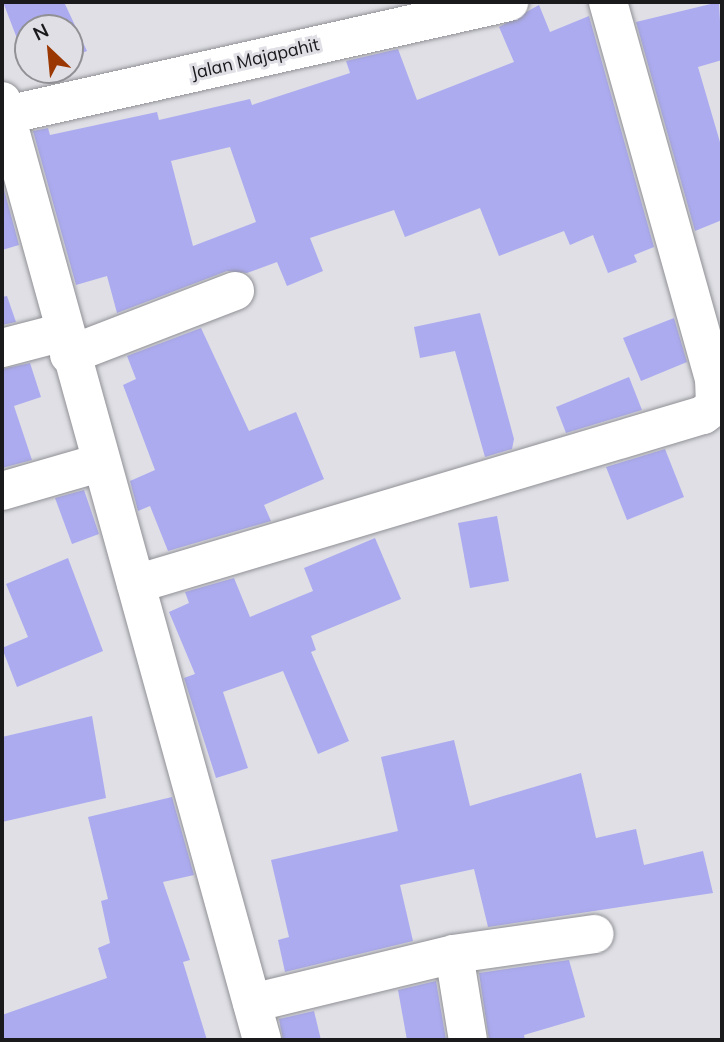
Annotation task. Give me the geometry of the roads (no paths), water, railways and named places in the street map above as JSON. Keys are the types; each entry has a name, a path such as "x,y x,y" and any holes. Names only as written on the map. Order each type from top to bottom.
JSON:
{"street":[{"name":"Jalan Majapahit","path":"3,111 509,2"},
{"path":"136,584 703,415 715,406 714,379 608,2"},
{"path":"3,111 262,1040"},
{"path":"2,348 66,343 235,291"},
{"path":"2,491 99,463"},
{"path":"252,1003 454,954 595,934"},
{"path":"454,954 468,1040"}]}
